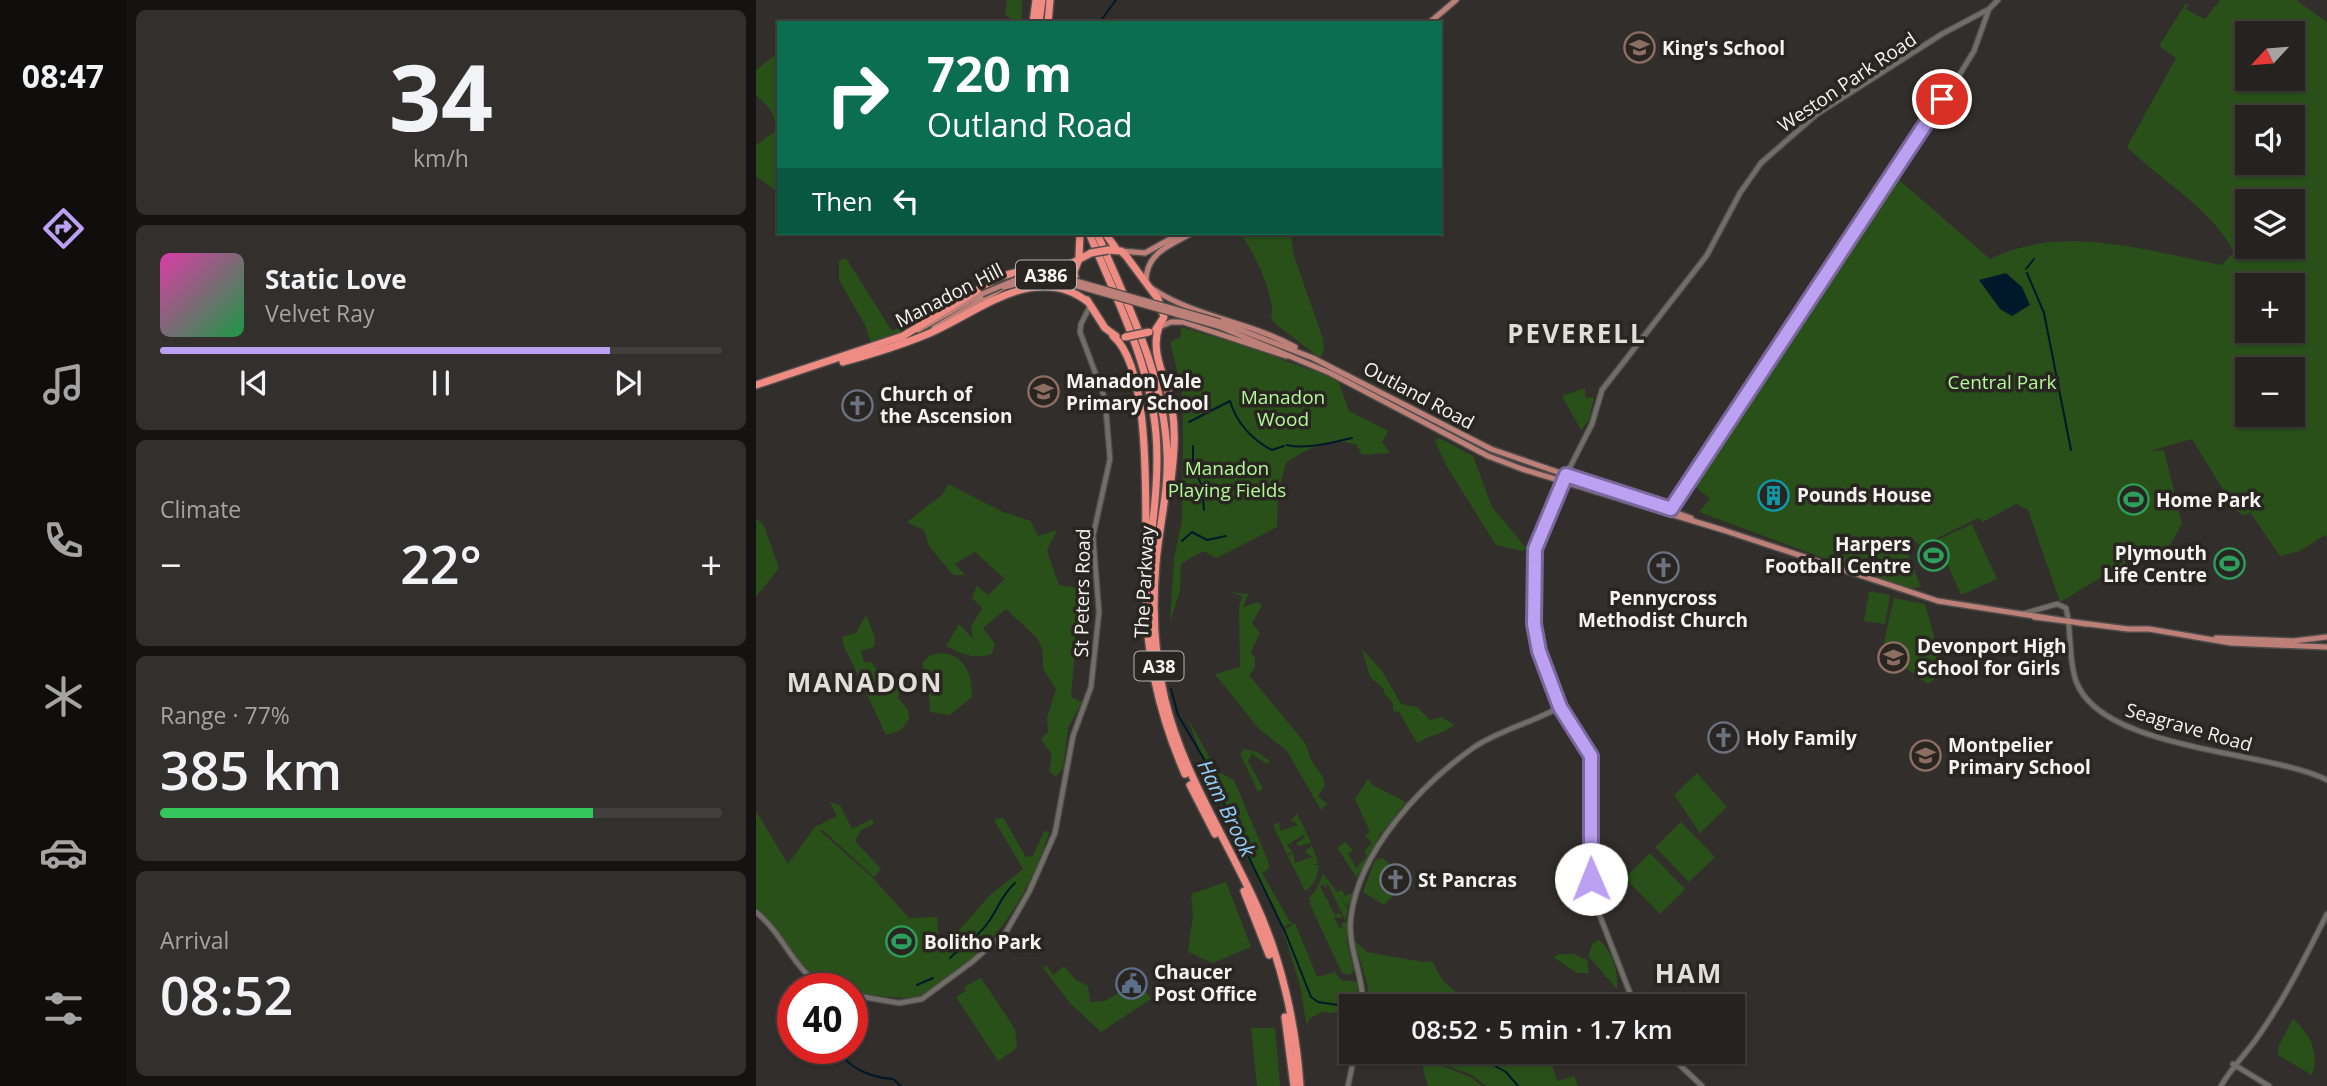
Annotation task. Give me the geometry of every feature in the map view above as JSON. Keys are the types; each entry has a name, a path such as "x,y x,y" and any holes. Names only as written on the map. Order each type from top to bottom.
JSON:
{"highway":[{"path":"1033,21 1036,0"},
{"path":"1039,21 1042,0"},
{"path":"1050,21 1052,0"},
{"path":"1080,235 1079,259 1074,279 1102,324 1113,336 1125,337 1159,327 1164,313 1148,284 1115,250 1106,235"},
{"name":"The Parkway","path":"1090,235 1138,353 1152,409 1157,472 1147,604 1151,665 1166,730 1190,786 1241,885 1264,938 1282,1003 1294,1086"},
{"name":"The Parkway","path":"1098,235 1147,352 1160,394 1167,456 1156,563 1154,626 1165,700 1193,780 1255,903 1269,937 1290,1015 1300,1086"},
{"path":"902,336 999,276 1025,270 1065,267 1091,253 1115,250"},
{"path":"914,339 1027,288 1063,288 1090,304"},
{"name":"A38","path":"1159,327 1154,342 1172,404 1175,431 1167,508 1162,519"},
{"name":"Manadon Hill","path":"803,372 902,336"},
{"name":"A38","path":"1113,336 1129,355 1140,415 1146,477 1147,604"},
{"name":"Manadon Hill","path":"803,372 914,339"},
{"name":"A386","path":"756,385 803,372"},
{"name":"A386","path":"756,390 803,372"}],"main road":[{"path":"1431,21 1456,0"},
{"path":"1115,250 1145,253 1177,235"},
{"path":"1189,235 1154,256 1146,267 1148,284 1169,300 1262,332 1313,358"},
{"name":"Manadon Hill","path":"902,336 1010,280 1040,275 1070,278 1113,293"},
{"name":"Manadon Hill","path":"914,339 1004,288 1032,280 1051,280 1113,293"},
{"name":"Outland Road","path":"1113,293 1219,324 1313,358 1403,402 1464,437 1565,478"},
{"path":"1159,327 1171,322 1183,322 1313,365"},
{"name":"Outland Road","path":"1219,324 1313,365 1488,456 1670,511 1922,597 2030,616 2264,646 2327,647"},
{"name":"Outland Road","path":"2202,637 2293,641 2325,637"}],"street":[{"path":"1670,511 1955,82 1974,51 1991,7 1998,0"},
{"name":"Weston Park Road","path":"1630,994 1598,911 1591,879 1591,756 1560,707 1536,642 1533,599 1535,549 1565,478 1592,424 1602,390 1707,255 1740,193 1761,163 1817,114 1946,31 1991,7"},
{"name":"St Peters Road","path":"868,998 899,1003 922,999 972,962 1006,932 1029,892 1055,833 1073,736 1091,687 1099,612 1093,536 1110,459 1105,399 1080,332 1090,304"},
{"path":"1085,319 1102,324"},
{"path":"2022,614 2061,604 2067,611 2067,621"},
{"name":"Seagrave Road","path":"2067,621 2076,681 2087,700 2110,719 2144,733 2308,772 2327,780"},
{"path":"1361,994 1351,940 1351,916 1371,860 1385,835 1411,803 1474,747 1560,707"},
{"path":"756,912 777,932 806,973"},
{"path":"2221,1086 2233,1064 2270,1018 2327,914"},
{"path":"1348,1086 1353,1064"},
{"path":"1679,1064 1702,1086"},
{"path":"2233,1064 2269,1086"}],"green space":[{"path":"1007,0 1022,0 1022,21 1010,21 1005,15"},
{"name":"Central Park","path":"2220,0 2296,0 2327,22 2327,537 2325,535 2300,551 2280,556 2250,512 2245,516 2236,511 2192,439 2149,451 2164,450 2182,523 2168,549 2115,569 2060,602 2028,510 2016,504 1983,522 1978,518 1921,546 1909,537 1903,542 1921,587 1907,589 1699,512 1710,499 1692,484 1897,178 1990,259 2018,248 2076,241 2134,247 2222,265 2234,252 2224,236 2199,208 2127,147 2176,58 2159,46 2186,3 2188,5 2185,9 2205,19"},
{"path":"777,54 777,126 770,109 756,95 756,70"},
{"path":"777,130 777,192 756,176 756,145"},
{"path":"1241,235 1291,235 1293,253 1323,339 1324,350 1320,358 1274,323 1271,318 1271,299 1251,250"},
{"path":"846,258 892,331 953,302 894,338 871,343 865,325 839,280 839,261"},
{"path":"1181,327 1248,347 1338,380 1349,411 1388,431 1382,442 1390,453 1362,455 1357,445 1338,442 1319,445 1286,463 1278,494 1277,527 1217,558 1203,551 1181,564 1180,591 1170,622 1174,559 1182,520 1183,446 1182,390 1170,342 1180,337"},
{"path":"1585,388 1586,398 1594,397 1589,420 1581,430 1562,396"},
{"path":"1439,438 1473,456 1492,507 1527,549 1522,551 1496,545 1446,465 1435,441"},
{"path":"948,484 1003,512 1031,521 1038,536 1057,530 1047,551 1059,585 1080,588 1071,697 1082,702 1068,728 1063,768 1056,777 1049,771 1052,755 1041,739 1048,732 1047,718 1056,689 1043,669 1043,651 1037,638 1006,609 983,628 995,644 992,654 974,656 946,646 959,624 973,639 971,627 982,608 972,598 977,586 988,595 1005,579 975,552 955,564 965,575 953,575 929,546 924,530 907,522 942,495"},
{"path":"756,518 764,526 779,568 756,597"},
{"path":"1972,524 1997,579 1961,595 1937,540"},
{"path":"1869,591 1890,595 1885,624 1864,621"},
{"path":"1229,592 1248,594 1243,607 1258,602 1262,606 1252,623 1260,633 1251,652 1255,658 1255,668 1249,675 1305,743 1311,760 1324,779 1324,787 1318,796 1327,804 1321,810 1287,751 1258,728 1215,674 1240,667 1239,607 1242,596"},
{"path":"1894,598 1925,604 1944,672 1928,684 1882,651"},
{"path":"866,615 875,637 874,647 861,651 864,662 871,662 879,673 890,674 900,689 898,698 908,710 909,719 901,730 886,735 843,644 842,637 856,633"},
{"path":"1362,649 1382,671 1401,704 1417,707 1430,720 1442,717 1454,725 1418,743 1399,712 1393,711 1393,703 1384,693 1384,689 1370,677"},
{"path":"942,653 962,662 969,674 972,689 972,697 950,715 930,712 928,683 922,663 931,655"},
{"path":"1186,715 1217,771 1234,780 1268,861 1269,869 1262,873 1290,922 1295,921 1282,928 1222,806"},
{"path":"1244,749 1257,752 1270,761 1267,764 1252,754 1248,761 1263,789 1258,792 1240,754"},
{"path":"1697,773 1727,807 1700,833 1674,795"},
{"path":"1368,779 1373,785 1406,802 1381,834 1376,834 1380,835 1360,876 1358,872 1358,879 1337,848 1345,842 1353,850 1349,853 1347,851 1356,868 1367,856 1364,851 1372,843 1365,835 1370,832 1355,799"},
{"path":"830,802 840,805 852,829 872,819 874,824 861,830 855,841 881,869 874,877 825,832 818,829 872,877 909,918 937,917 939,943 947,944 990,895 1023,869 994,820 1003,817 1026,857 1033,856 1044,831 1049,832 1023,894 1012,913 984,947 934,990 920,996 901,998 868,994 868,973 812,973 756,908 756,811 788,864 815,827 837,816"},
{"path":"1297,813 1311,843 1298,846 1296,843 1305,838 1303,835 1287,845 1293,852 1287,855 1273,825 1279,822 1280,831 1298,825 1291,820"},
{"path":"1681,822 1715,857 1689,882 1655,847"},
{"path":"1312,845 1318,863 1312,865 1319,865 1317,876 1305,891 1288,856 1293,853 1295,863 1312,857 1305,852"},
{"path":"1650,853 1685,889 1660,914 1625,878"},
{"path":"1383,858 1395,870 1389,881 1399,889 1384,905 1363,892 1375,860"},
{"path":"1323,874 1337,892 1341,890 1338,882 1345,896 1354,892 1348,906 1343,902 1348,909 1345,920 1327,882 1326,889 1324,884 1320,886 1335,915 1340,913 1342,918 1334,917 1340,929 1343,928 1341,924 1347,921 1347,941 1343,943 1347,942 1354,970 1350,975 1342,973 1309,902 1311,900 1308,899 1316,890"},
{"path":"1226,882 1251,947 1213,963 1188,952 1193,915 1191,894"},
{"path":"1295,923 1317,977 1335,972 1341,980 1357,982 1358,994 1339,994 1339,1013 1322,1012 1309,1019 1307,1028 1300,986 1283,930"},
{"path":"1354,940 1367,952 1423,962 1432,961 1443,981 1458,994 1368,994"},
{"path":"1599,940 1614,962 1617,989 1588,956 1593,943"},
{"path":"1574,954 1587,960 1589,973 1577,973 1553,957"},
{"path":"1046,965 1053,975 1064,966 1076,980 1088,986 1090,1002 1105,1001 1135,983 1128,967 1151,999 1101,1032 1071,1004 1043,968"},
{"path":"981,978 1015,1029 1017,1048 998,1061 956,997 966,991 964,987"},
{"path":"2293,1019 2312,1044 2315,1059 2312,1075 2278,1055 2279,1045"},
{"path":"1251,1028 1275,1028 1280,1086 1257,1086"},
{"path":"1424,1064 1437,1064 1472,1078 1482,1086 1428,1086 1423,1070"},
{"path":"1443,1064 1551,1064 1557,1081 1574,1076 1578,1086 1486,1086 1472,1075"}],"water":[{"path":"2006,273 2022,287 2030,305 2012,316 2000,309 1979,280"}],"waterway":[{"path":"1100,21 1116,0"},
{"path":"2026,269 2034,259"},
{"path":"2027,273 2044,313 2071,450"},
{"path":"1189,422 1230,401 1241,423 1258,441 1272,450 1284,446"},
{"path":"1287,445 1311,446 1352,438"},
{"path":"1193,446 1193,464 1202,487 1204,510"},
{"path":"1182,541 1192,532 1207,540 1226,536"},
{"name":"Ham Brook","path":"1171,689 1178,715 1214,776 1226,810 1283,928"},
{"path":"950,958 983,929 1006,892 1015,883"},
{"name":"Ham Brook","path":"1284,929 1311,997 1318,1002 1339,1005"},
{"path":"917,985 933,978"},
{"path":"850,1064 869,1074 893,1079 901,1086"},
{"name":"Ham Brook","path":"1492,1064 1506,1072 1518,1086"}],"place":[{"name":"King's School","path":"1639,48"},
{"name":"Manadon Vale Primary School","path":"1043,392"},
{"name":"Church of the Ascension","path":"857,405"},
{"name":"Pounds House","path":"1774,495"},
{"name":"Home Park","path":"2133,500"},
{"name":"Harpers Football Centre","path":"1934,555"},
{"name":"Plymouth Life Centre","path":"2230,564"},
{"name":"Pennycross Methodist Church","path":"1663,567"},
{"name":"Devonport High School for Girls","path":"1894,657"},
{"name":"Holy Family","path":"1723,738"},
{"name":"Montpelier Primary School","path":"1925,756"},
{"name":"St Pancras","path":"1395,880"},
{"name":"Bolitho Park","path":"901,942"},
{"name":"Chaucer Post Office","path":"1131,983"}],"district":[{"name":"PEVERELL","path":"1577,333"},
{"name":"MANADON","path":"865,682"},
{"name":"HAM","path":"1689,973"}],"route":[{"path":"1591,879 1591,756 1588,747 1560,707 1536,642 1534,624 1535,549 1566,475 1671,509 1942,99"}],"park label":[{"name":"Manadon Wood","path":"1283,408"},
{"name":"Manadon Playing Fields","path":"1227,479"}]}
